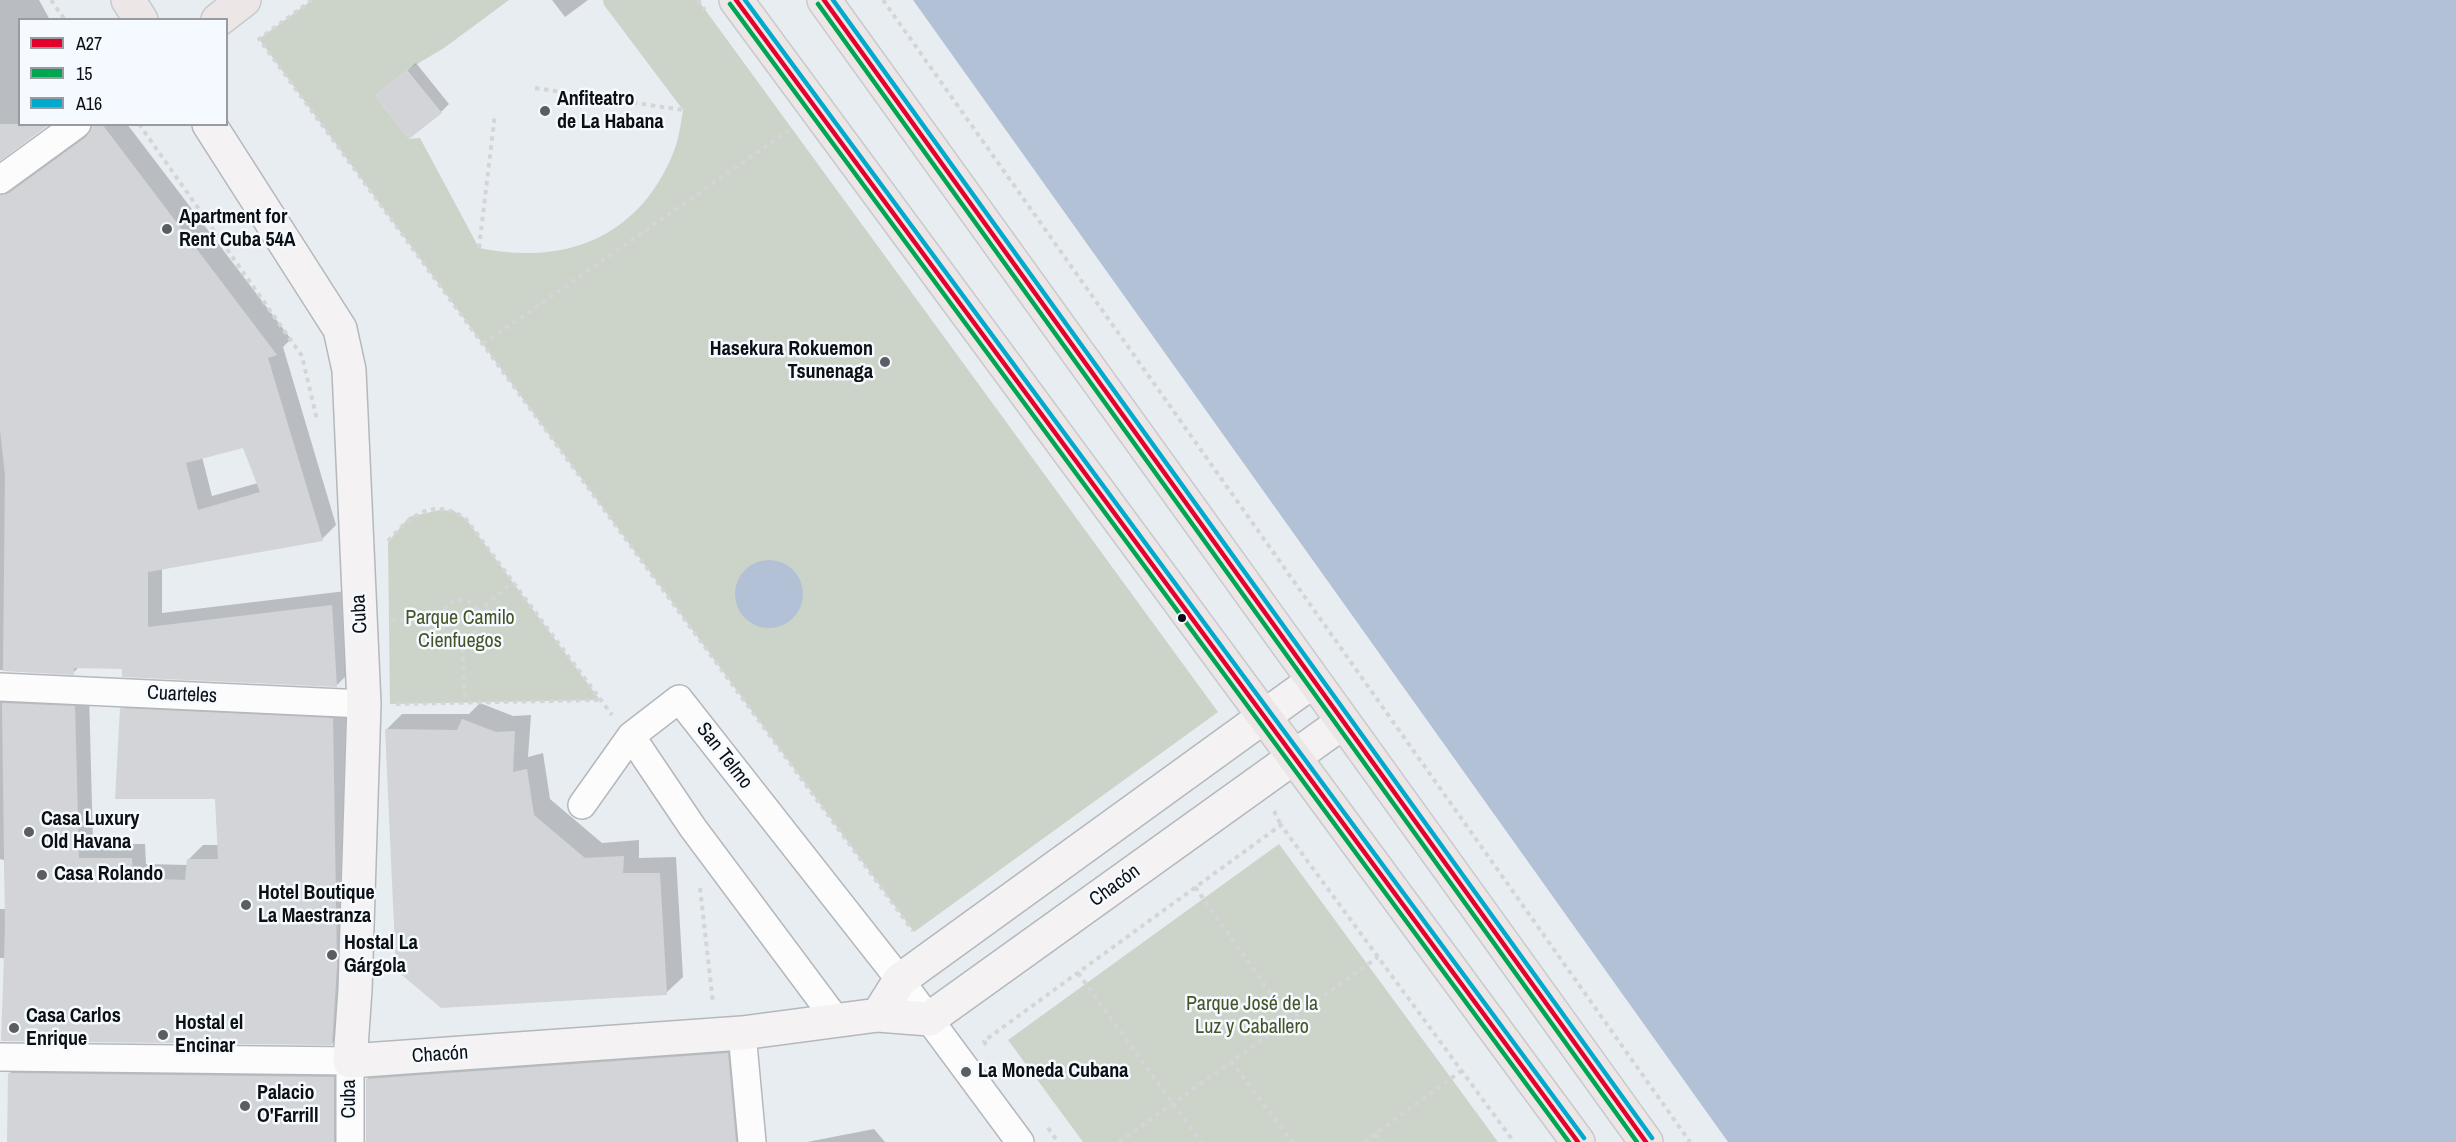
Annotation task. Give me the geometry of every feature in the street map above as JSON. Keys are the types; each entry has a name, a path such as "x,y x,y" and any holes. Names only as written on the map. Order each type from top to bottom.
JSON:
{"main road":[{"path":"128,0 140,18"},
{"path":"221,18 244,0"},
{"path":"824,0 1646,1142"},
{"path":"724,9 818,109 1578,1142"}],"street":[{"path":"0,180 74,126"},
{"name":"Cuba","path":"210,126 340,328 349,370 364,704 355,990 350,1061 350,1142"},
{"path":"878,1015 900,980 1313,681"},
{"name":"Cuarteles","path":"0,687 364,704"},
{"name":"San Telmo","path":"630,736 679,699 900,980 1020,1142"},
{"name":"Chacón","path":"0,1057 350,1061 730,1034 878,1015 929,1019 1343,723"},
{"path":"582,805 630,736 693,828 837,1021"},
{"path":"730,1034 752,1142"}],"path":[{"path":"51,0 64,18"},
{"path":"312,0 259,39 914,932 923,926"},
{"path":"698,0 724,9"},
{"path":"883,0 1690,1142"},
{"path":"535,88 683,110"},
{"path":"483,344 818,109"},
{"path":"479,248 495,114"},
{"path":"785,120 799,138"},
{"path":"140,126 302,356 318,423"},
{"path":"388,553 388,542 409,517 440,510 454,511 466,519 600,700 630,736"},
{"path":"478,612 513,582"},
{"path":"460,599 475,605 478,612 481,619 475,633 462,639 447,634 441,620 447,605 460,599"},
{"path":"388,611 388,628"},
{"path":"388,620 441,620"},
{"path":"462,639 465,703"},
{"path":"364,704 600,700"},
{"path":"991,1050 984,1041 1281,825 1514,1142"},
{"path":"700,887 730,1034"},
{"path":"1195,887 1289,1019"},
{"path":"1119,1142 1378,957"},
{"path":"1078,973 1201,1142"},
{"path":"1231,1061 1292,1142"},
{"path":"1364,1142 1461,1071"},
{"path":"1044,1124 1058,1142"},
{"path":"1375,1134 1381,1142"}],"green space":[{"path":"312,0 509,0 444,48 407,70 375,96 409,139 420,138 479,248 511,253 541,253 570,248 596,239 620,224 641,205 659,181 679,136 683,110 604,5 603,0 698,0 1218,712 914,932 259,39"},
{"name":"Parque Camilo Cienfuegos","path":"440,510 454,511 466,519 600,700 390,704 388,542 409,517"},
{"name":"Parque José de la Luz y Caballero","path":"1279,844 1498,1142 1083,1142 1008,1040"}],"water":[{"path":"913,0 2456,0 2456,1142 1728,1142"},
{"path":"769,560 782,563 793,570 800,581 803,594 800,607 793,618 782,625 769,628 756,625 745,618 738,607 735,594 738,581 745,570 756,563"}],"building":[{"path":"407,70 442,113 409,139 375,96"},
{"path":"0,124 47,126 0,161"},
{"path":"91,126 104,126 277,355 268,358 323,541 148,572 148,627 332,605 337,687 122,677 122,669 74,668 74,675 3,671 5,475 0,429 0,195 9,193 86,137","holes":["243,448 260,492 198,510 186,463"]},
{"path":"2,703 75,706 79,858 132,858 133,878 185,880 187,859 218,859 215,799 115,799 120,708 333,718 337,966 332,1045 1,1041 5,928"},
{"path":"462,719 496,732 515,731 513,772 527,769 534,815 585,858 624,856 623,873 660,873 667,995 441,1008 396,970 385,729 457,730"},
{"path":"728,1053 736,1142 366,1142 366,1079"},
{"path":"8,1073 334,1077 334,1142 7,1142"}],"transit line":[{"name":"A27","path":"736,0 1578,1142"},
{"name":"A16","path":"745,0 1584,1138"},
{"name":"A27","path":"824,0 1646,1142"},
{"name":"A16","path":"833,0 1652,1138"},
{"name":"15","path":"730,4 1569,1142"},
{"name":"15","path":"818,4 1637,1142"}],"place":[{"name":"Anfiteatro de La Habana","path":"545,111"},
{"name":"Apartment for Rent Cuba 54A","path":"167,229"},
{"name":"Hasekura Rokuemon Tsunenaga","path":"885,362"},
{"name":"Casa Luxury Old Havana","path":"29,832"},
{"name":"Casa Rolando","path":"42,875"},
{"name":"Hotel Boutique La Maestranza","path":"246,905"},
{"name":"Hostal La Gárgola","path":"332,955"},
{"name":"Casa Carlos Enrique","path":"14,1028"},
{"name":"Hostal el Encinar","path":"163,1035"},
{"name":"La Moneda Cubana","path":"966,1072"},
{"name":"Palacio O'Farrill","path":"245,1106"}]}
